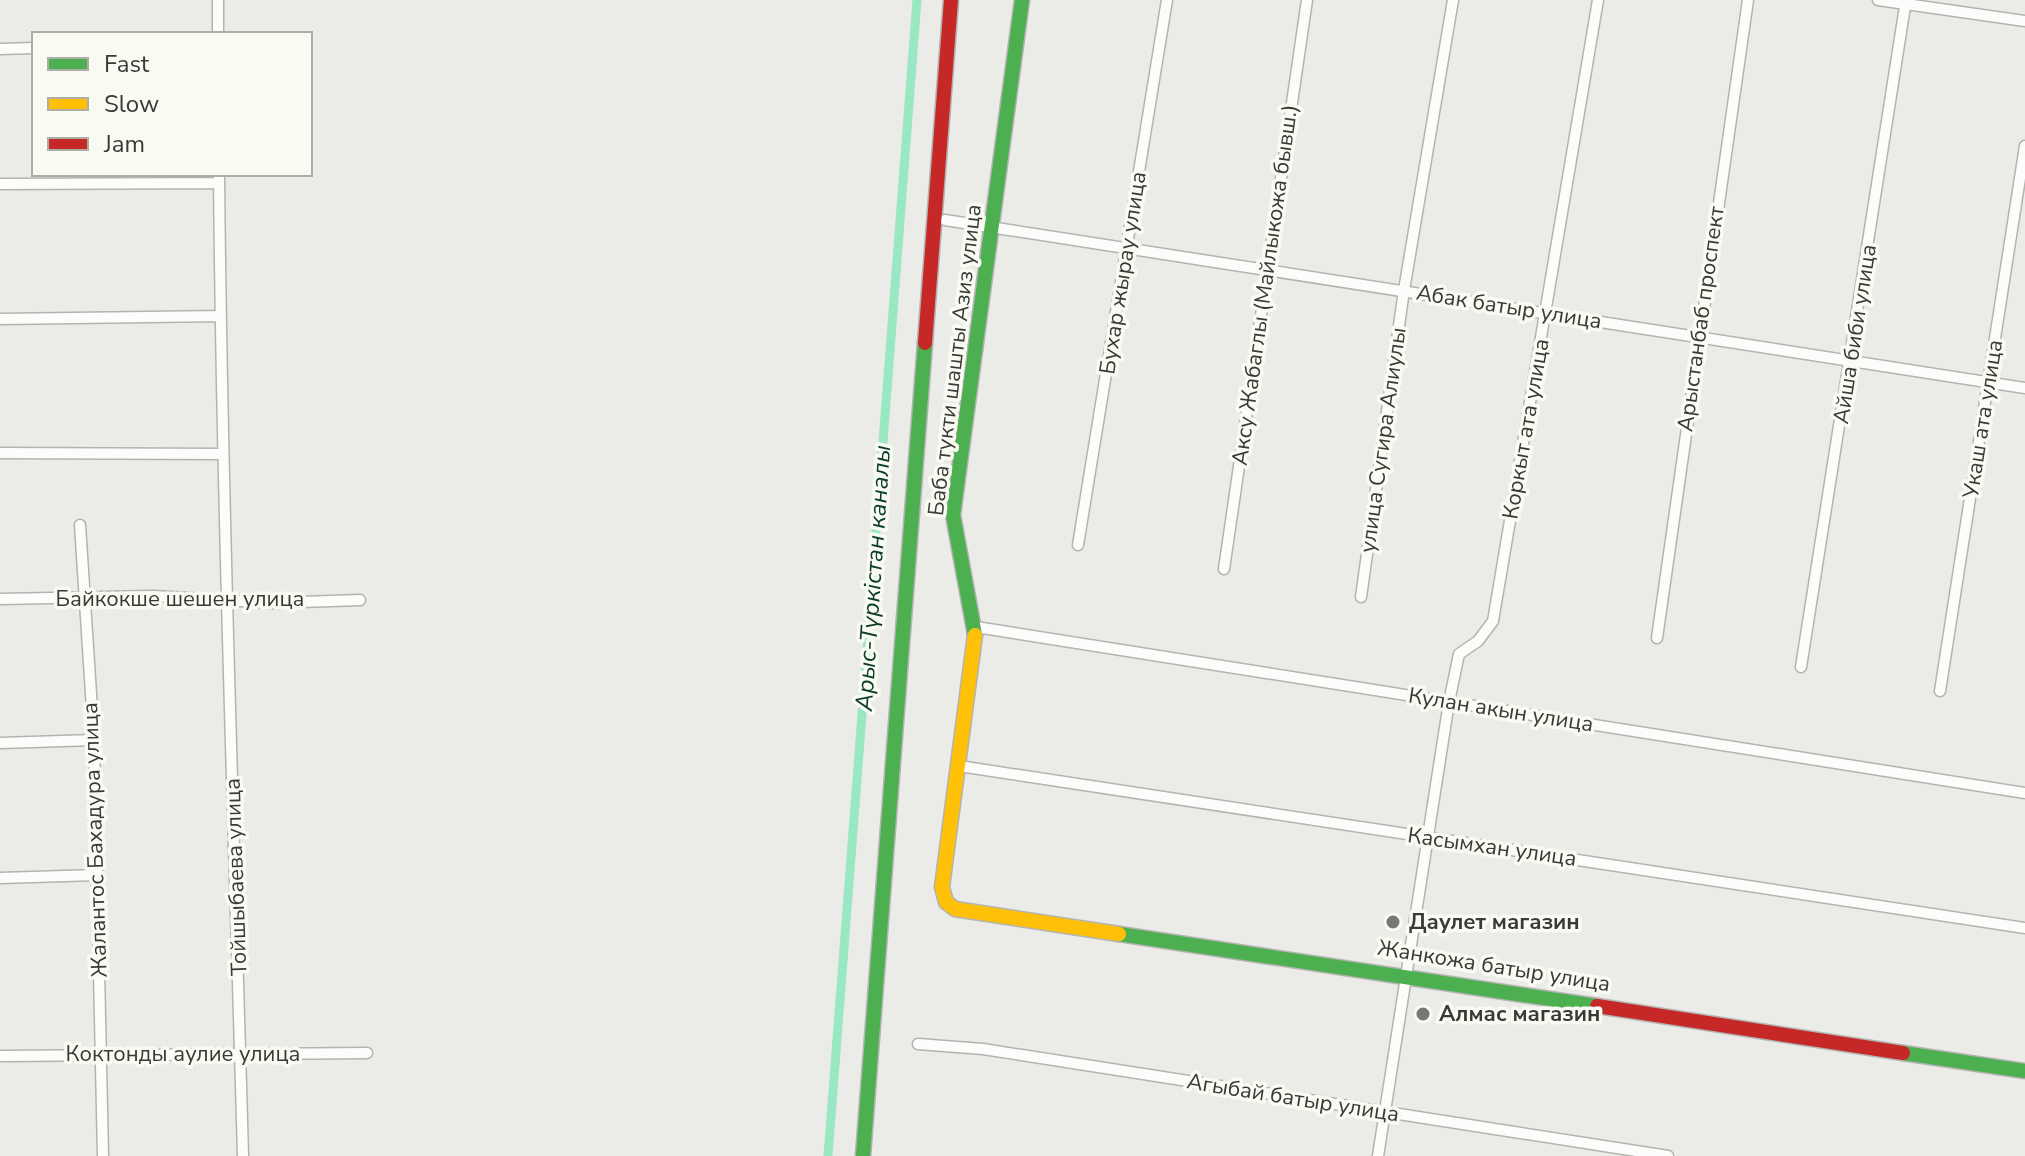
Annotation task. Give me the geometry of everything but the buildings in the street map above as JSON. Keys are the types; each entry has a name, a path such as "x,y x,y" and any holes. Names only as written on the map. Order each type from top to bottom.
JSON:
{"main road":[{"path":"863,1156 951,0"},
{"path":"874,1156 962,0"},
{"name":"Баба тукти шашты Азиз улица","path":"955,909 946,902 942,887 976,627 953,515 1022,0"},
{"name":"Жанкожа батыр улица","path":"955,909 1409,975 2025,1071"}],"street":[{"path":"218,0 218,32"},
{"name":"Бухар жырау улица","path":"1078,545 1167,0"},
{"name":"Аксу Жабаглы (Майлыкожа бывш.)","path":"1224,569 1307,0"},
{"name":"улица Сугира Алиулы","path":"1361,597 1404,290 1453,0"},
{"name":"Коркыт ата улица","path":"1449,702 1459,654 1478,641 1493,621 1598,0"},
{"name":"Арыстанбаб проспект","path":"1657,638 1748,0"},
{"path":"1878,0 2025,21"},
{"name":"Айша биби улица","path":"1801,667 1906,2"},
{"path":"0,49 32,48"},
{"name":"Укаш ата улица","path":"1940,691 2025,146"},
{"path":"0,184 219,179"},
{"name":"Тойшыбаева улица","path":"219,179 234,904 243,1156"},
{"name":"Абак батыр улица","path":"945,220 1266,267 2025,388"},
{"path":"0,319 221,316"},
{"path":"0,453 223,454"},
{"name":"Жалантос Бахадура улица","path":"80,525 94,740 103,1156"},
{"name":"Байкокше шешен улица","path":"0,599 228,598 273,603 360,600"},
{"name":"Кулан акын улица","path":"976,627 2025,793"},
{"path":"1378,1156 1409,975 1449,702"},
{"path":"0,743 94,740"},
{"name":"Касымхан улица","path":"959,766 2025,928"},
{"path":"0,878 97,875"},
{"name":"Агыбай батыр улица","path":"918,1044 983,1049 1668,1156"},
{"name":"Коктонды аулие улица","path":"0,1056 367,1053"}],"waterway":[{"name":"Арыс-Түркістан каналы","path":"828,1156 917,0"}],"traffic: fast":[{"path":"975,635 953,515 1022,0"},
{"path":"863,1156 925,343"},
{"path":"1119,934 1597,1006"},
{"path":"1903,1053 2025,1071"}],"traffic: slow":[{"path":"975,635 942,887 946,902 955,909 1119,934"}],"traffic: jam":[{"path":"925,343 951,0"},
{"path":"1597,1006 1903,1053"}],"place":[{"name":"Даулет магазин","path":"1393,922"},
{"name":"Алмас магазин","path":"1423,1014"}]}
